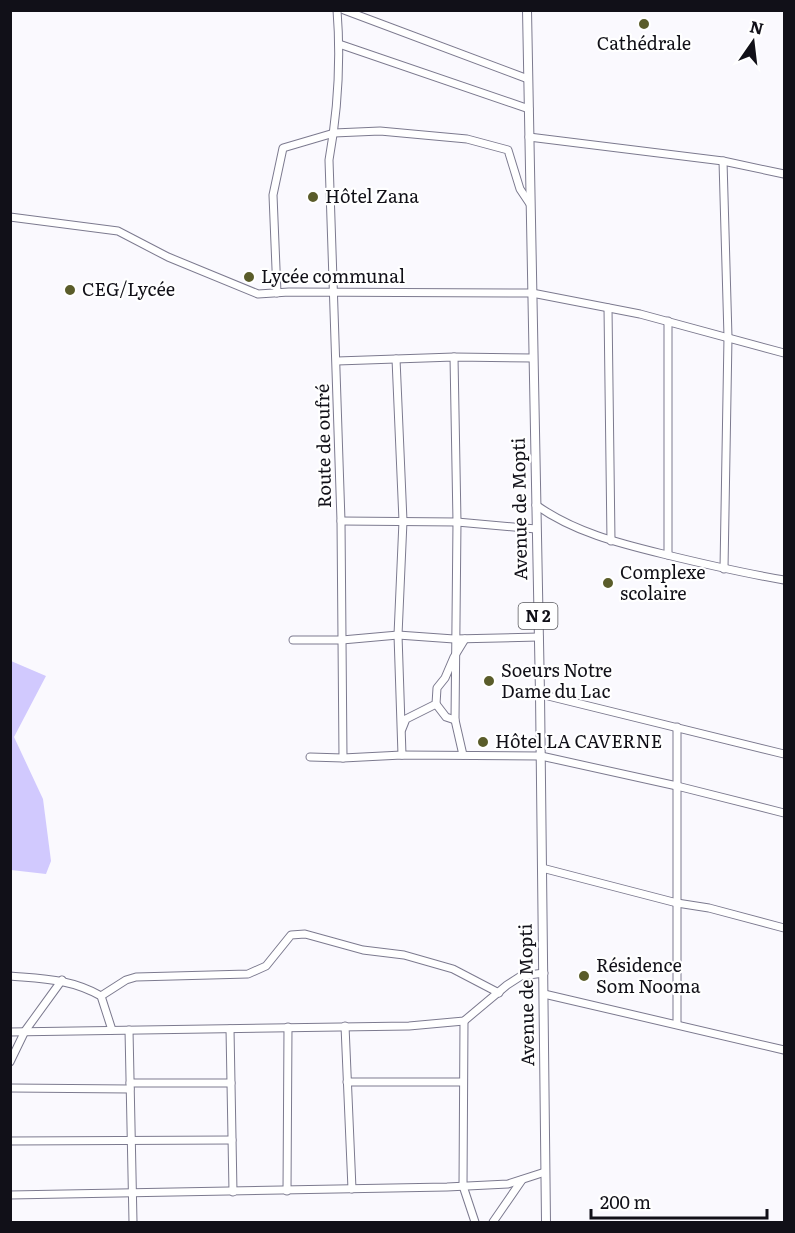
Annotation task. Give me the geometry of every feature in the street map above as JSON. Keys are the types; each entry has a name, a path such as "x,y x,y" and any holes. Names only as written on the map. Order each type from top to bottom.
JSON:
{"main road":[{"name":"Avenue de Mopti","path":"527,10 541,756 546,1222"}],"street":[{"name":"Route de oufré","path":"337,10 339,44 334,133 329,160 341,521 343,759"},
{"path":"344,10 528,79"},
{"path":"339,44 529,109"},
{"path":"277,293 273,195 283,148 334,133 380,131 467,140 508,150 520,189 530,204"},
{"path":"529,137 723,161 784,174"},
{"path":"723,161 728,337 724,569"},
{"path":"10,217 117,231 168,256 258,294 532,293 668,321 784,353"},
{"path":"608,308 611,541"},
{"path":"668,321 668,555"},
{"path":"337,361 454,357 533,358"},
{"path":"454,357 457,522 454,639 455,720 463,755"},
{"path":"396,359 403,521 398,635 402,755"},
{"path":"536,505 556,519 611,541 724,569 784,580"},
{"path":"341,521 457,522 536,530"},
{"path":"293,640 342,640 398,635 454,639 539,637"},
{"path":"455,720 446,717 436,704 437,688 445,678 465,639"},
{"path":"540,694 784,754"},
{"path":"401,733 406,719 436,704"},
{"path":"677,727 677,1023"},
{"path":"310,757 343,759 402,755 541,756 677,786 784,813"},
{"path":"542,868 784,928"},
{"path":"101,996 126,980 136,977 248,974 266,966 291,935 296,933 363,950 404,955 453,969 499,993"},
{"path":"10,1032 409,1026 464,1021 520,976 544,974"},
{"path":"10,976 62,980 83,986 101,996 112,1030"},
{"path":"10,1062 25,1031 62,980"},
{"path":"544,994 677,1023 784,1050"},
{"path":"464,1021 464,1186 475,1222"},
{"path":"345,1026 352,1189"},
{"path":"287,1191 288,1027"},
{"path":"230,1029 233,1192"},
{"path":"129,1030 133,1222"},
{"path":"347,1082 463,1082"},
{"path":"10,1088 231,1083"},
{"path":"10,1141 232,1140"},
{"path":"10,1195 464,1186 508,1184 545,1172"},
{"path":"493,1222 522,1180"}],"shaded area":[{"path":"11,661 46,676 14,737 43,799 51,861 46,874 11,870"}],"place":[{"name":"Cathédrale","path":"644,24"},
{"name":"Hôtel Zana","path":"313,197"},
{"name":"Lycée communal","path":"249,277"},
{"name":"CEG/Lycée","path":"70,290"},
{"name":"Complexe scolaire","path":"608,583"},
{"name":"Soeurs Notre Dame du Lac","path":"489,681"},
{"name":"Hôtel LA CAVERNE","path":"483,742"},
{"name":"Résidence Som Nooma","path":"584,976"}]}
